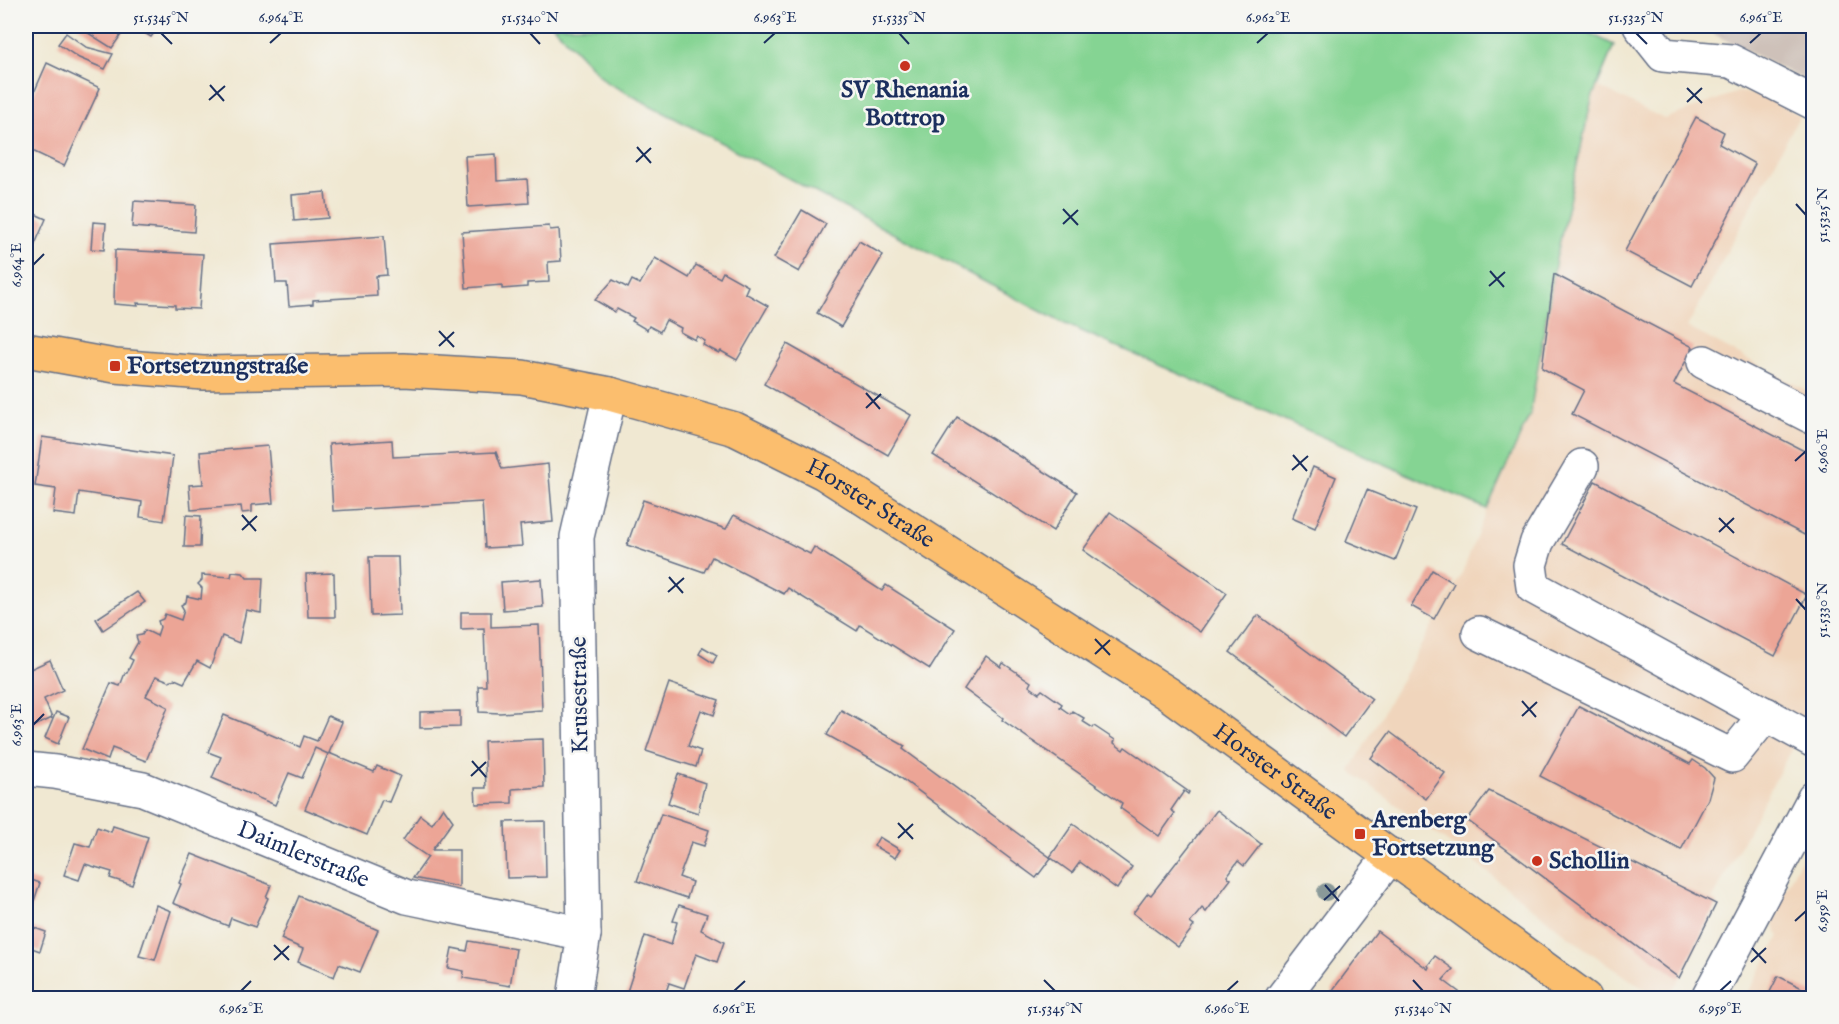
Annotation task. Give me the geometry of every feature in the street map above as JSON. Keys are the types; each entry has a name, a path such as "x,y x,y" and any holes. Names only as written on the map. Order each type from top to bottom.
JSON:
{"main road":[{"name":"Horster Straße","path":"26,350 115,366 204,373 404,370 522,377 610,394 735,429 824,472 1170,695 1585,999"}],"street":[{"path":"1640,26 1663,55 1731,61 1814,103"},
{"path":"1704,362 1814,418"},
{"name":"Krusestraße","path":"574,999 584,934 577,537 610,394"},
{"path":"1582,466 1537,542 1530,565 1533,587 1814,741"},
{"path":"1479,633 1732,756 1766,714"},
{"name":"Daimlerstraße","path":"26,769 55,772 143,789 407,897 584,934"},
{"path":"1708,999 1814,798"},
{"path":"1282,999 1391,855"}],"shaded area":[{"path":"1698,26 1813,26 1813,85 1781,68"},
{"path":"1597,86 1664,119 1738,92 1761,95 1800,115 1687,327 1813,394 1813,708 1712,900 1717,903 1680,979 1667,998 1657,998 1577,943 1467,856 1350,771 1463,571 1487,509 1530,414 1556,259 1592,98"},
{"path":"1813,835 1813,998 1745,998 1779,936 1771,918"}],"green space":[{"path":"553,26 1575,26 1614,45 1592,98 1556,259 1530,414 1487,509 1061,322 606,82"}],"building":[{"path":"77,26 127,26 112,48"},
{"path":"133,26 159,26 151,37"},
{"path":"66,33 86,47 113,54 105,69 79,58 58,44"},
{"path":"47,63 100,88 64,166 26,148 26,111"},
{"path":"1696,117 1724,132 1719,144 1755,164 1692,286 1625,251"},
{"path":"496,154 497,181 527,179 529,203 468,207 465,156"},
{"path":"325,192 328,218 294,221 292,195"},
{"path":"134,201 196,205 194,232 132,227"},
{"path":"26,210 46,219 26,265"},
{"path":"802,210 826,224 799,272 774,258"},
{"path":"93,222 106,223 104,250 91,249"},
{"path":"549,226 550,230 559,229 561,261 548,262 549,282 527,283 527,287 502,289 502,285 466,288 462,232"},
{"path":"384,236 387,275 376,276 377,296 313,300 313,304 289,306 287,283 276,283 273,244"},
{"path":"859,241 883,255 841,327 817,313"},
{"path":"115,250 203,254 199,309 175,308 175,305 114,304"},
{"path":"655,258 689,278 696,265 720,278 723,272 748,286 745,293 768,306 737,360 703,345 705,341 697,336 695,340 680,332 681,328 666,320 660,332 649,326 647,330 632,321 634,318 617,309 615,312 595,300 613,280 628,288 632,280 640,284"},
{"path":"1554,274 1693,347 1674,384 1814,456 1814,540 1572,414 1584,390 1542,368"},
{"path":"787,344 911,415 888,455 764,384"},
{"path":"957,417 1077,492 1053,531 933,455"},
{"path":"42,437 173,456 164,521 140,517 142,502 79,492 76,516 53,513 56,489 35,486"},
{"path":"392,440 393,457 496,452 502,469 548,464 553,522 520,525 522,546 485,548 482,502 333,511 329,444"},
{"path":"268,446 273,503 252,505 252,512 242,513 241,506 191,510 189,485 203,484 200,452"},
{"path":"1313,467 1336,477 1315,528 1292,518"},
{"path":"1595,481 1807,595 1775,656 1562,544"},
{"path":"1367,490 1416,510 1395,561 1346,541"},
{"path":"643,500 726,529 734,515 810,554 814,547 882,591 886,585 955,629 930,669 860,625 857,631 788,588 784,594 712,557 704,572 627,545"},
{"path":"1110,512 1227,593 1200,632 1083,550"},
{"path":"186,515 201,516 200,547 184,547"},
{"path":"369,557 398,557 400,615 371,616"},
{"path":"1432,570 1454,583 1434,619 1411,606"},
{"path":"232,572 243,573 247,578 263,578 261,613 246,610 239,643 222,636 210,668 197,661 184,683 156,676 146,696 168,707 146,761 112,748 108,760 82,749 111,683 120,686 127,673 133,660 129,658 138,642 136,636 142,635 145,630 157,636 160,627 158,621 163,619 165,614 181,620 184,610 181,605 186,602 187,596 201,599 202,588 198,584 202,580 202,575 231,577"},
{"path":"334,573 335,617 308,617 306,574"},
{"path":"541,579 543,607 503,610 501,582"},
{"path":"137,592 145,602 103,630 96,619"},
{"path":"461,612 491,612 491,627 539,625 542,710 479,712 478,686 486,686 484,628 461,629"},
{"path":"1258,615 1372,699 1344,737 1230,652"},
{"path":"703,647 717,655 713,663 699,654"},
{"path":"986,656 1001,667 1003,663 1031,682 1029,686 1039,693 1042,690 1062,704 1060,707 1070,714 1072,711 1084,718 1082,721 1115,740 1114,743 1123,750 1125,747 1189,792 1188,794 1184,791 1171,810 1175,813 1159,836 1120,808 1122,803 1002,720 1003,718 964,689"},
{"path":"50,660 63,690 44,699 52,718 26,730 26,671"},
{"path":"669,683 719,700 714,715 701,710 688,746 701,751 696,767 646,751"},
{"path":"1579,706 1690,764 1693,760 1714,778 1708,799 1681,850 1540,776"},
{"path":"841,710 905,746 903,749 1051,858 1036,878 890,770 827,735"},
{"path":"460,711 460,727 420,728 420,712"},
{"path":"56,712 69,717 58,744 45,738"},
{"path":"224,715 300,747 304,736 317,741 328,716 342,722 329,753 374,772 377,766 400,776 389,802 382,800 367,835 305,809 328,754 315,748 302,778 289,773 275,805 212,778 221,757 208,752"},
{"path":"1390,732 1445,773 1426,799 1371,758"},
{"path":"543,739 544,787 512,789 512,803 476,804 475,788 486,788 484,741"},
{"path":"678,774 705,783 698,813 668,803"},
{"path":"1489,791 1716,904 1679,978 1467,820"},
{"path":"443,807 453,821 432,850 459,850 459,887 413,878 428,857 403,840 420,815 432,824"},
{"path":"1217,810 1261,844 1244,866 1238,861 1227,876 1231,879 1206,912 1202,908 1190,923 1194,926 1178,947 1133,913 1148,893 1151,895"},
{"path":"661,814 709,830 704,846 691,842 679,877 692,882 687,898 637,881"},
{"path":"545,821 546,877 507,878 505,822"},
{"path":"1073,824 1132,867 1117,889 1080,862 1072,873 1050,857"},
{"path":"113,826 148,837 132,885 110,878 112,872 85,864 79,880 64,875 75,843 90,847 97,827 111,832"},
{"path":"879,837 900,850 895,858 874,846"},
{"path":"192,854 271,885 266,897 268,898 255,927 231,918 228,926 173,903"},
{"path":"26,878 40,883 26,925"},
{"path":"299,896 378,930 360,972 339,964 334,977 298,962 303,949 281,939"},
{"path":"156,905 171,911 155,960 139,956"},
{"path":"679,905 707,914 701,930 724,942 717,962 696,954 684,988 669,983 664,998 625,998 645,936 671,945 677,922 673,921"},
{"path":"26,925 46,932 40,951 26,946"},
{"path":"1377,931 1428,969 1428,965 1435,956 1453,969 1443,980 1467,998 1342,998 1332,991"},
{"path":"469,941 516,949 510,986 463,978 464,971 448,968 452,948 467,951"},
{"path":"1778,976 1814,994 1814,998 1767,998"}],"place":[{"name":"SV Rhenania Bottrop","path":"905,66"},
{"name":"Fortsetzungstraße","path":"115,366"},
{"name":"Arenberg Fortsetzung","path":"1360,834"},
{"name":"Schollin","path":"1537,861"}]}
